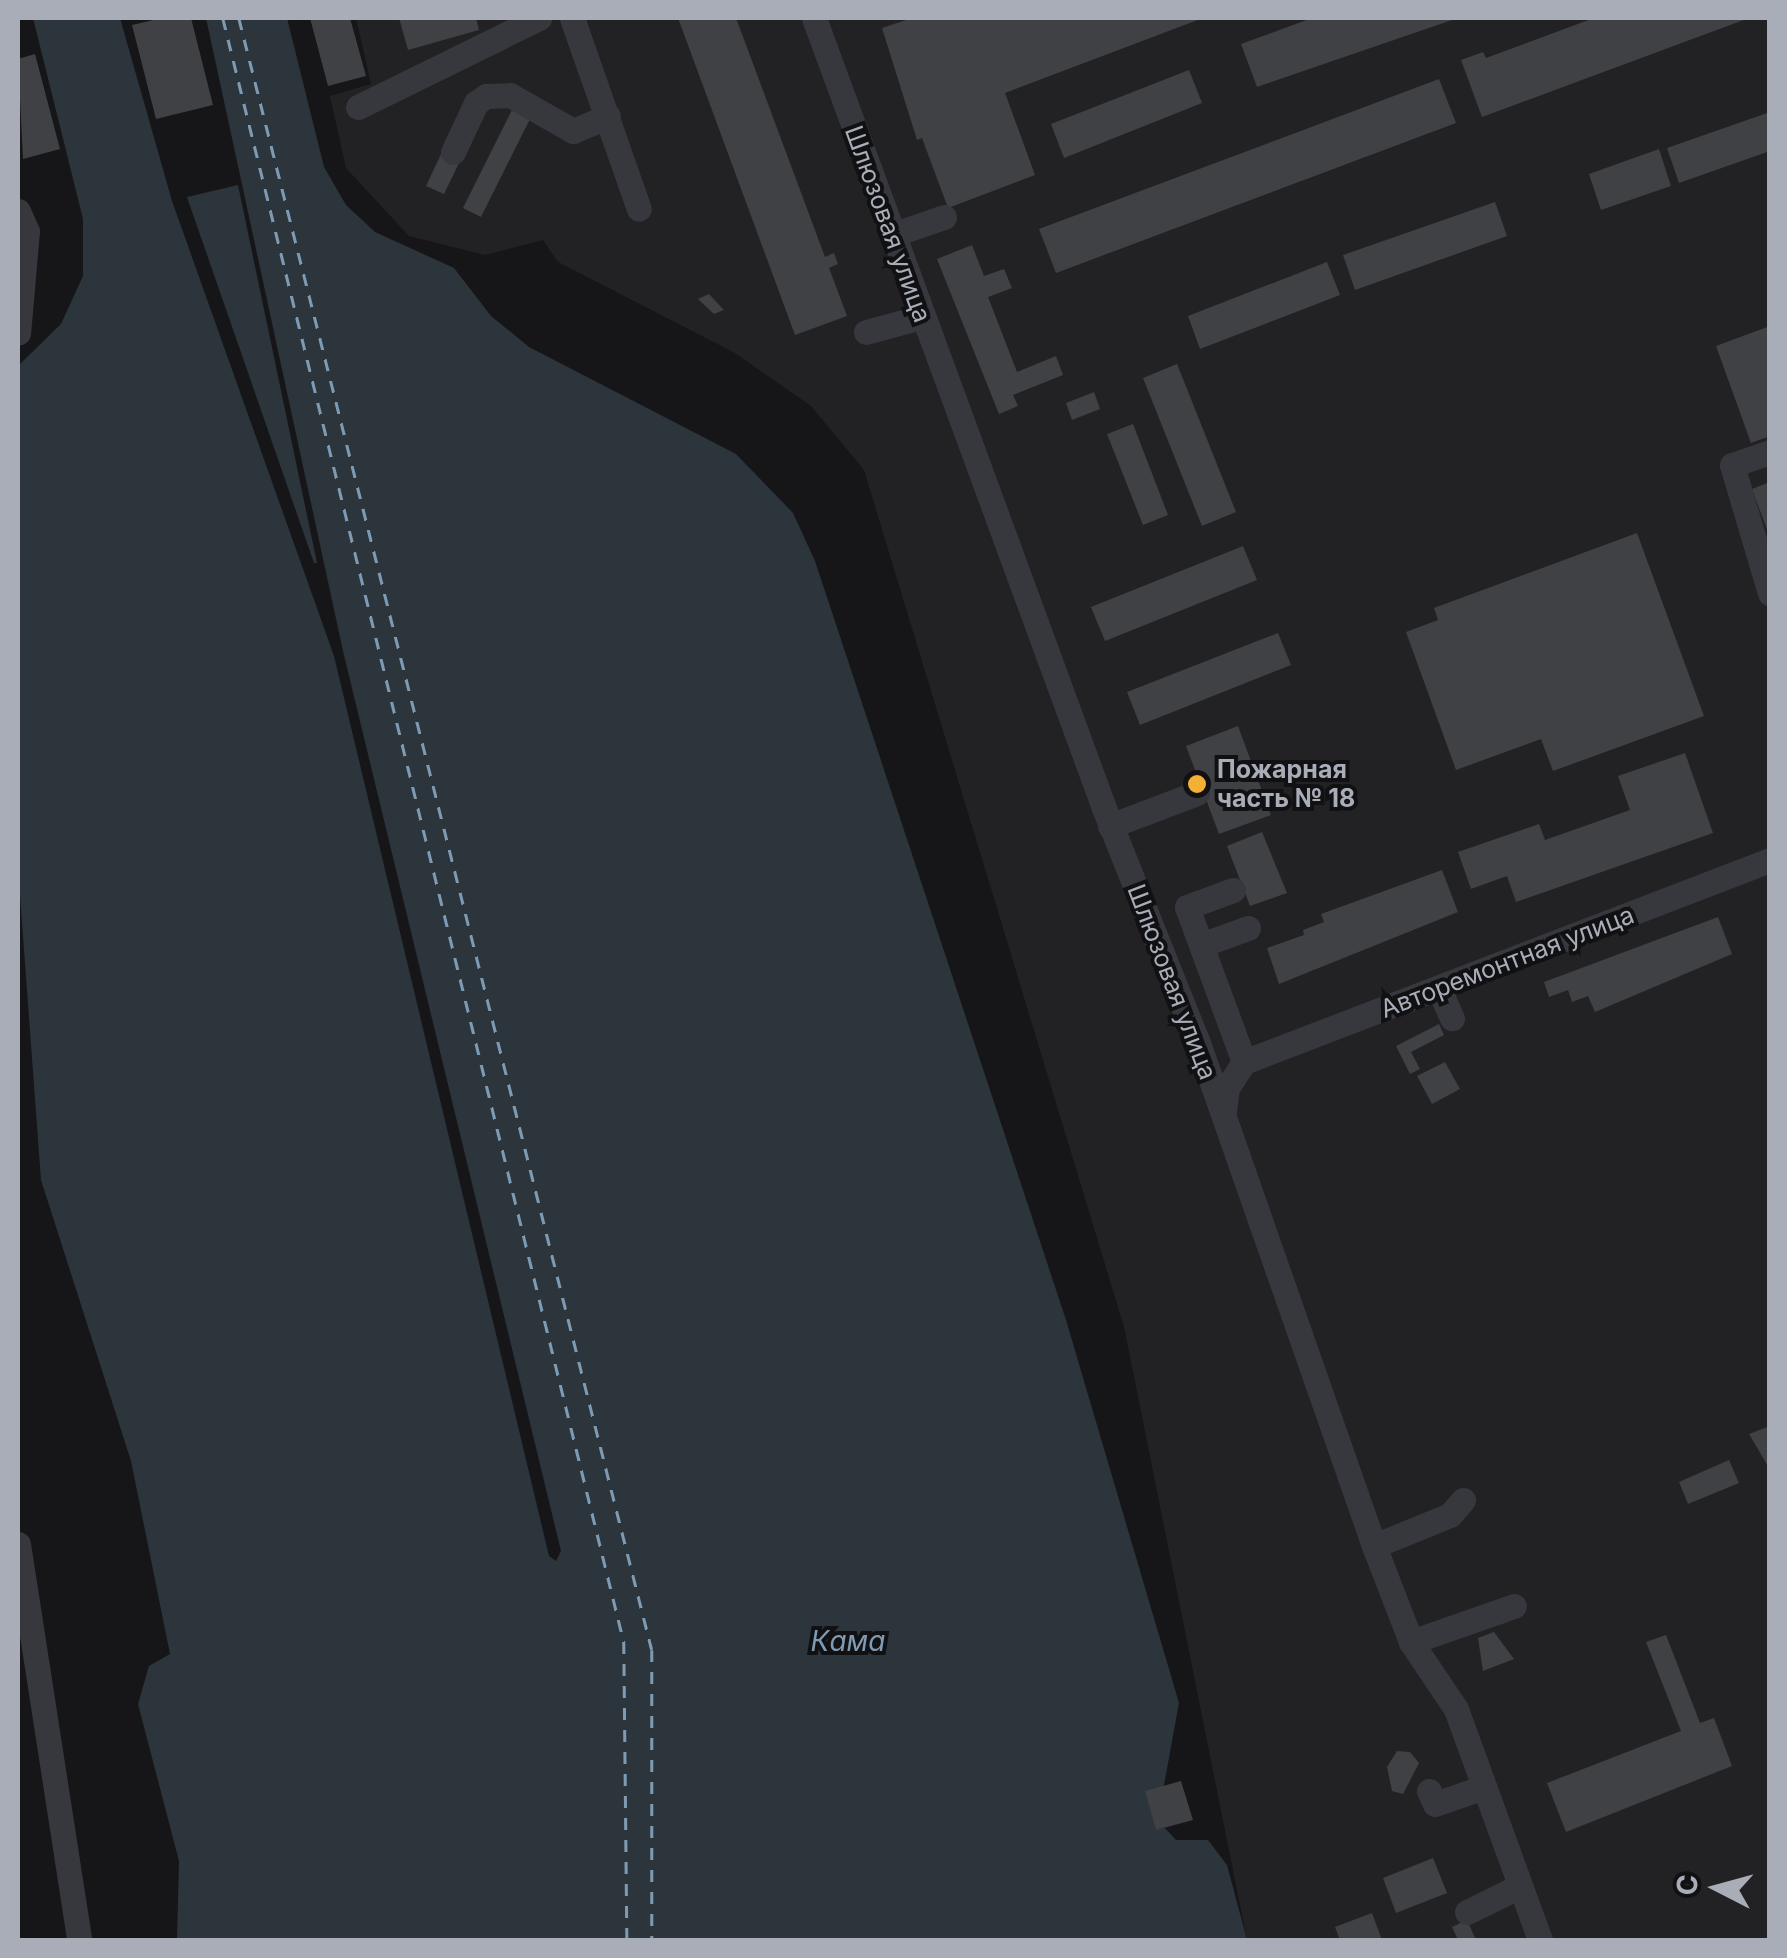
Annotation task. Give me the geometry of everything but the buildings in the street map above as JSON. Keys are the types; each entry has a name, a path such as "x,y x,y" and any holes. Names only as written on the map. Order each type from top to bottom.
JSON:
{"street":[{"path":"358,107 539,18"},
{"path":"572,18 639,209"},
{"name":"Шлюзовая улица","path":"814,18 1110,826 1197,1040 1374,1546 1411,1642 1456,1709 1540,1940"},
{"path":"454,152 476,103 486,96 510,95 573,131 608,116"},
{"path":"18,212 26,231 18,333"},
{"path":"892,235 944,217"},
{"path":"866,332 921,317"},
{"path":"1770,452 1732,465 1770,593"},
{"path":"1110,826 1197,793"},
{"name":"Авторемонтная улица","path":"1244,1062 1770,860"},
{"path":"1233,890 1186,907 1244,1062"},
{"path":"1201,946 1248,928"},
{"path":"1439,989 1452,1018"},
{"path":"1197,1040 1244,1062"},
{"path":"1223,1117 1227,1088 1244,1062"},
{"path":"1374,1546 1450,1516 1462,1500"},
{"path":"18,1544 79,1940"},
{"path":"1411,1642 1514,1606"},
{"path":"1429,1791 1435,1804 1484,1787"},
{"path":"1466,1912 1520,1886"}],"shaded area":[{"path":"356,18 1769,18 1769,1940 1247,1940 1124,1327 864,470 811,406 735,353 558,262 543,240 485,255 409,236 346,168 330,96 371,84"}],"water":[{"name":"Кама","path":"33,18 120,18 172,201 334,656 549,1556 556,1561 561,1551 343,651 206,18 287,18 324,167 346,205 375,232 454,268 491,316 529,347 736,454 793,513 815,561 1066,1320 1179,1703 1156,1829 1165,1828 1176,1840 1208,1840 1227,1865 1247,1940 177,1940 179,1861 138,1704 149,1666 170,1654 131,1461 41,1180 18,868 18,366 61,324 83,276 83,219"},
{"path":"238,185 317,563 187,197"}],"ferry route":[{"path":"223,18 624,1642 627,1940"},
{"path":"239,18 652,1650 652,1940"}],"place":[{"name":"Пожарная часть № 18","path":"1197,784"}]}
